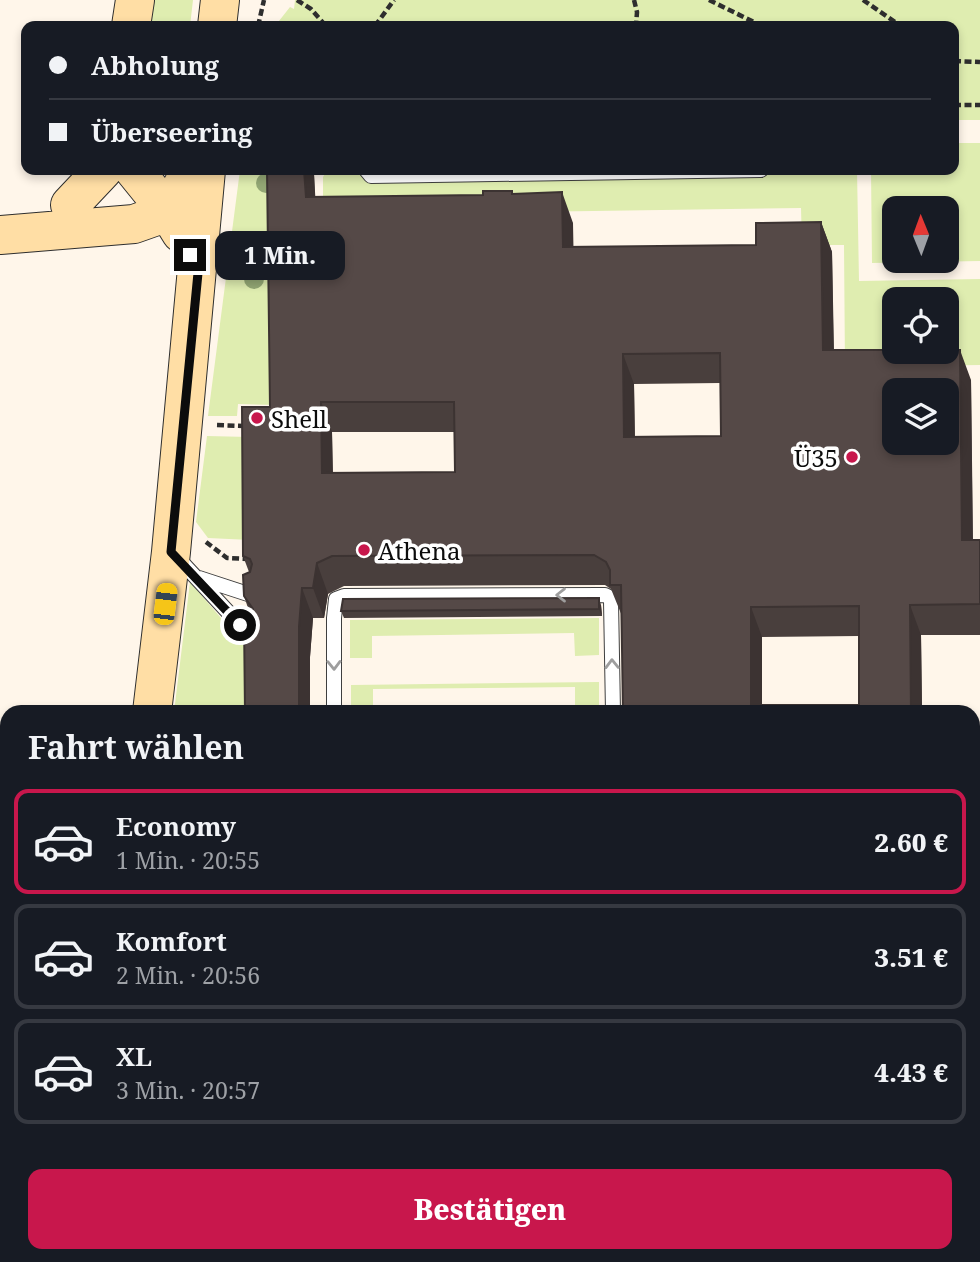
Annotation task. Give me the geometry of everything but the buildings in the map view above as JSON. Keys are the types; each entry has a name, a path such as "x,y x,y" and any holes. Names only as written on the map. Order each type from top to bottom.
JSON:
{"street":[{"path":"132,21 135,0"},
{"path":"218,21 220,0"},
{"path":"70,205 98,175"},
{"path":"136,175 151,218"},
{"path":"0,235 151,218 187,175"},
{"path":"154,705 189,555 198,273 206,175"},
{"path":"0,216 33,215 70,205 115,199 182,236 198,273"}],"lane":[{"path":"369,175 435,175"},
{"path":"189,555 254,596"},
{"path":"189,555 255,640"},
{"path":"334,705 334,618 337,599 344,596 605,595 610,597 611,601 613,705"}],"path":[{"path":"259,21 264,0"},
{"path":"297,0 311,9 322,21"},
{"path":"379,21 394,0"},
{"path":"634,0 638,12 637,21"},
{"path":"709,0 752,21"},
{"path":"863,0 894,21"},
{"path":"959,60 980,62"},
{"path":"959,105 980,105"},
{"path":"211,425 244,426 244,414"},
{"path":"189,555 250,559"}],"green space":[{"path":"151,0 193,0 191,21 149,21"},
{"path":"295,0 980,0 980,120 959,120 959,21 279,21 290,7 294,9"},
{"path":"959,143 980,143 980,261 959,261 959,196 882,196 882,263 872,263 871,175 959,175"},
{"path":"239,175 275,175 276,405 238,404 237,416 208,416"},
{"path":"857,175 859,281 980,279 980,365 845,367 844,245 802,245 801,208 323,215 323,177"},
{"path":"207,436 249,437 250,540 208,538 196,522"},
{"path":"190,582 252,654 252,705 175,705"},
{"path":"599,618 599,655 575,656 574,633 372,636 372,658 350,658 350,620"},
{"path":"599,682 599,705 575,705 575,687 373,689 373,705 351,705 351,685"}],"place":[{"name":"Shell","path":"257,418"},
{"name":"Ü35","path":"852,457"},
{"name":"Athena","path":"364,550"}],"route":[{"path":"190,255 198,273 171,552 185,563 240,625"}]}
